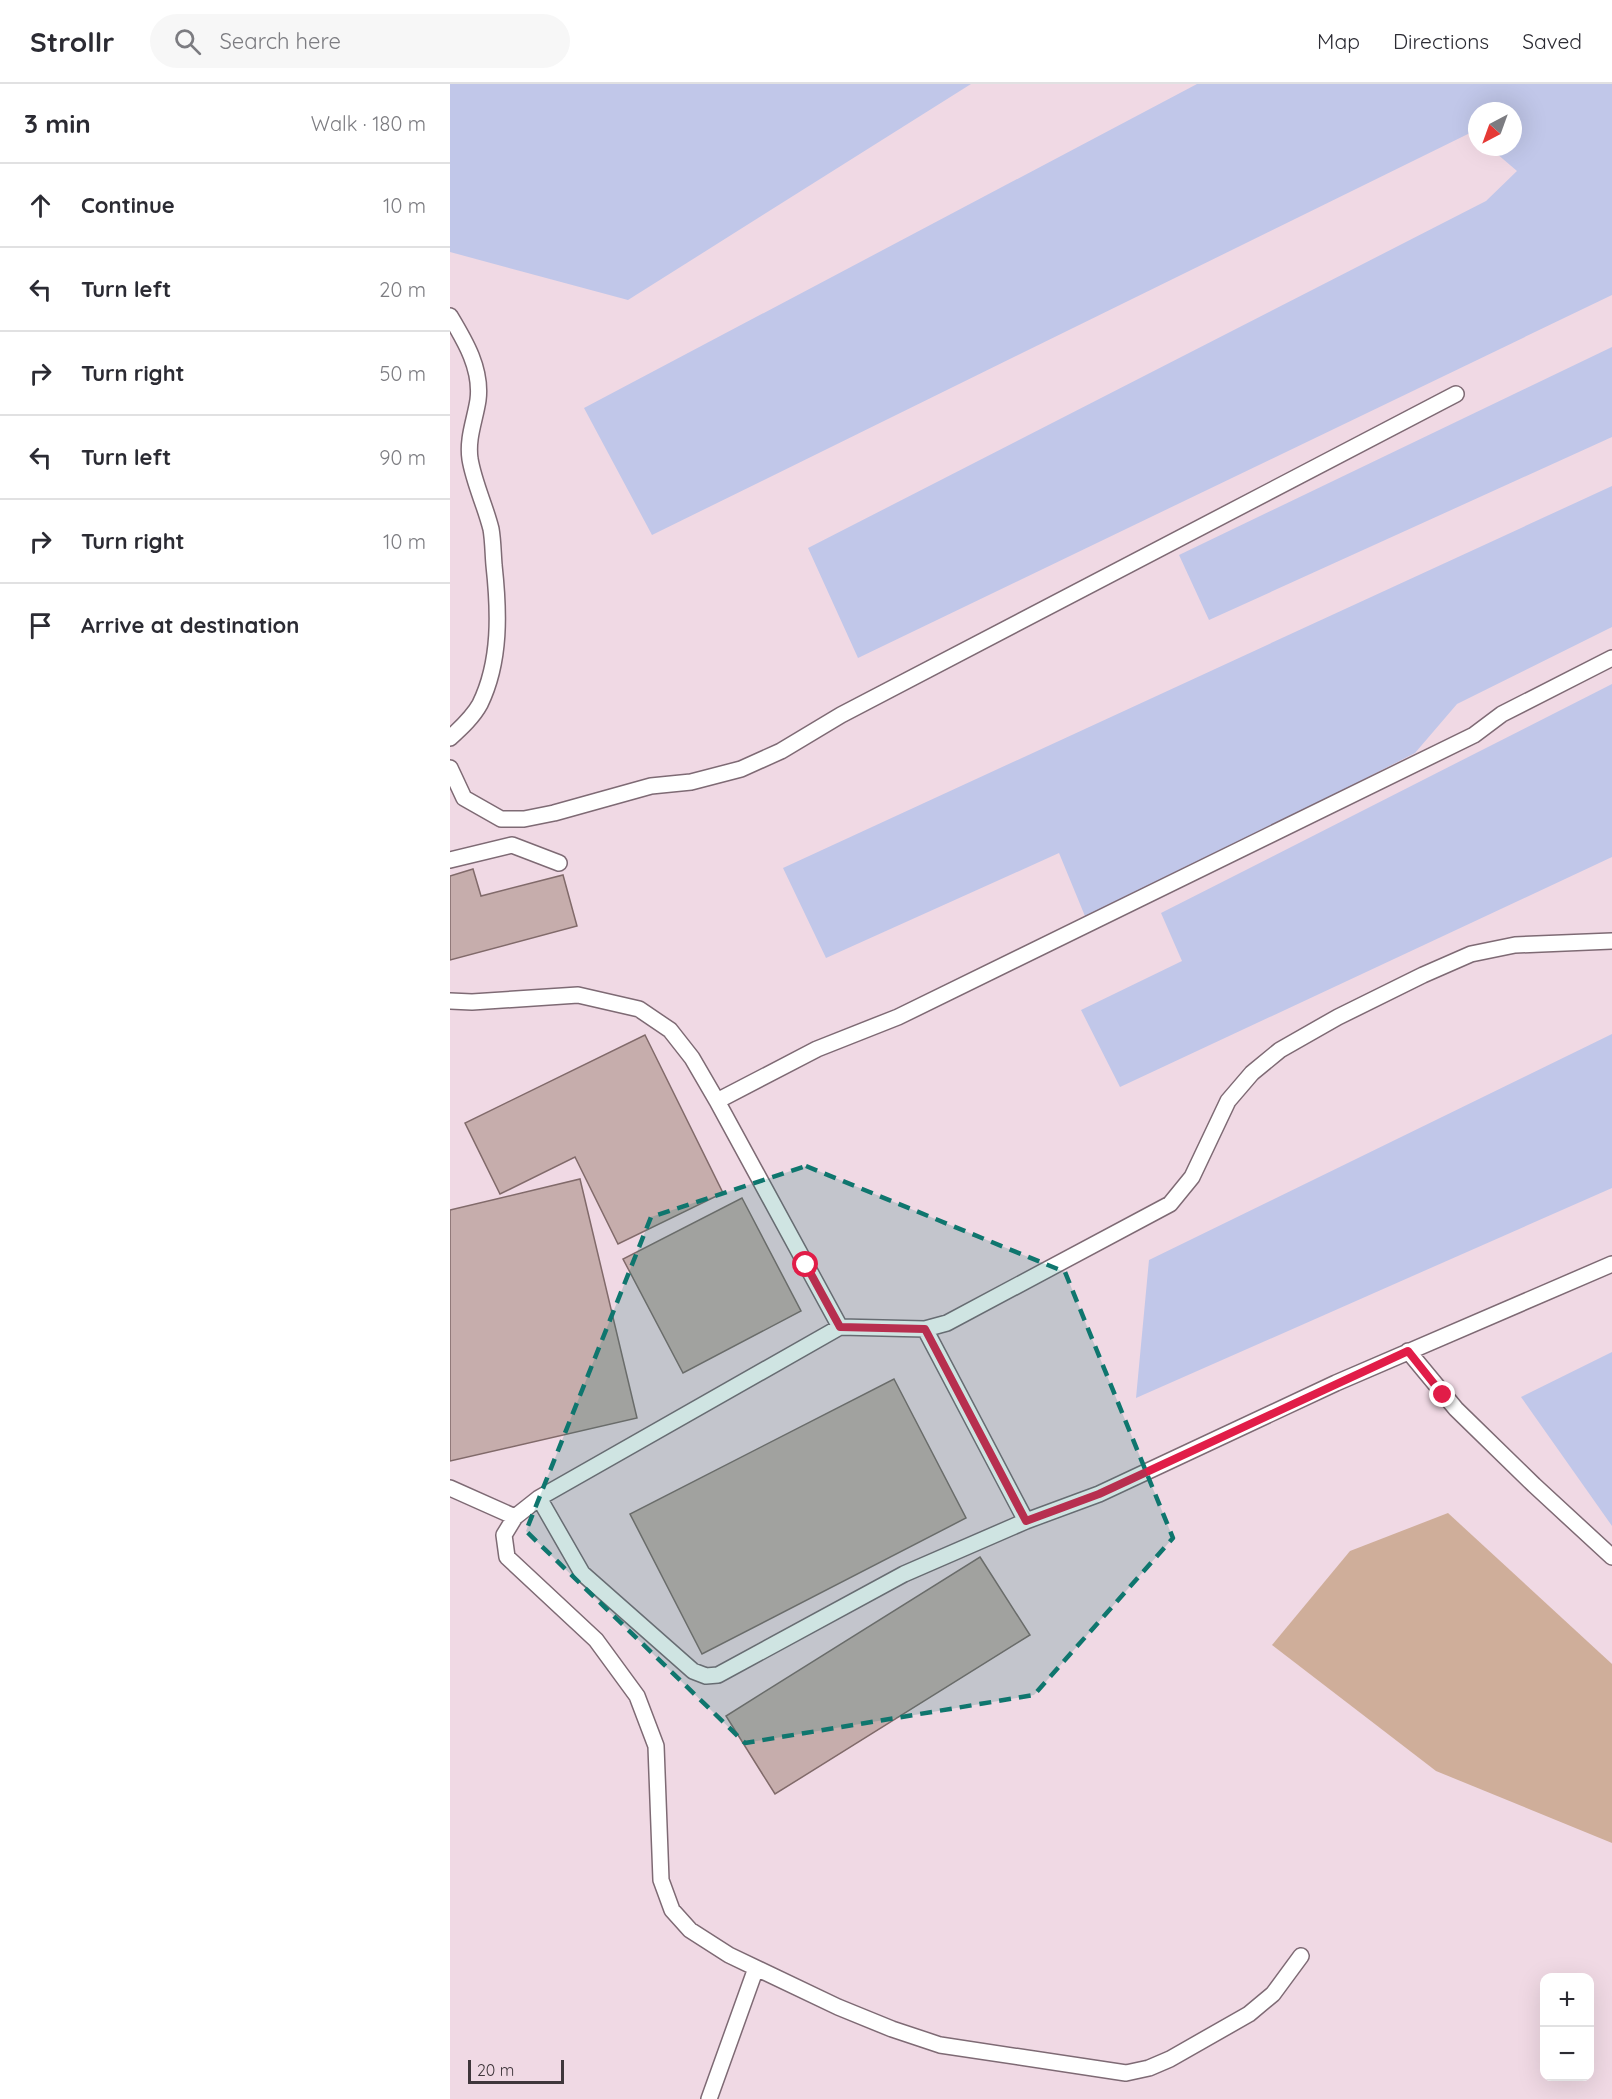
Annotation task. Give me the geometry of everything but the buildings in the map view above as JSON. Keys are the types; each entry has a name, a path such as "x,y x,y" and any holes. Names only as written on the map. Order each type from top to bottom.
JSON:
{"lane":[{"path":"450,316 478,374 478,400 471,429 470,456 477,489 491,529 498,602 497,641 490,676 479,705 465,724 450,738"},
{"path":"450,768 464,798 501,819 524,819 642,789 691,782 741,768 781,751 841,715 1456,394"},
{"path":"717,1101 817,1049 909,1012 1474,735 1502,714 1612,658"},
{"path":"450,860 512,845 559,863"},
{"path":"1301,1956 1273,1994 1249,2014 1170,2060 1126,2073 940,2045 838,2007 729,1955 690,1930 672,1910 661,1880 656,1746 637,1696 596,1640 507,1557 504,1535 515,1517 539,1498 840,1327 925,1329 947,1323 1170,1204 1192,1177 1228,1101 1252,1073 1280,1050 1338,1017 1471,954 1515,945 1612,941"},
{"path":"450,1001 472,1002 578,995 639,1009 670,1030 692,1058 717,1101 840,1327"},
{"path":"539,1498 582,1573 693,1671 706,1676 718,1675 904,1574 1026,1521 1099,1494 1408,1351 1612,1264"},
{"path":"925,1329 1026,1521"},
{"path":"1408,1351 1456,1409 1612,1557"},
{"path":"450,1488 515,1517"},
{"path":"710,2099 756,1968"}],"highlighted area":[{"path":"806,1166 1065,1272 1173,1538 1034,1695 745,1743 526,1531 651,1217"}],"shaded area":[{"path":"1448,1513 1612,1664 1612,1843 1436,1771 1272,1645 1350,1551"}],"water":[{"path":"450,84 971,84 628,300 450,252"},
{"path":"1197,84 1612,84 1612,295 858,658 808,548 1486,201 1517,171 1500,156 1522,156 1522,102 1468,102 1468,134 652,535 584,408"},
{"path":"1612,347 1612,437 1209,620 1179,555"},
{"path":"1612,486 1612,627 1457,704 1415,753 1087,921 1059,853 826,958 783,868"},
{"path":"1612,684 1612,857 1120,1087 1081,1010 1182,961 1161,913"},
{"path":"1612,1034 1612,1188 1136,1398 1149,1260"},
{"path":"1612,1352 1612,1526 1521,1397"}],"route":[{"path":"806,1265 840,1327 925,1329 1026,1521 1099,1494 1408,1351 1443,1395"}]}
